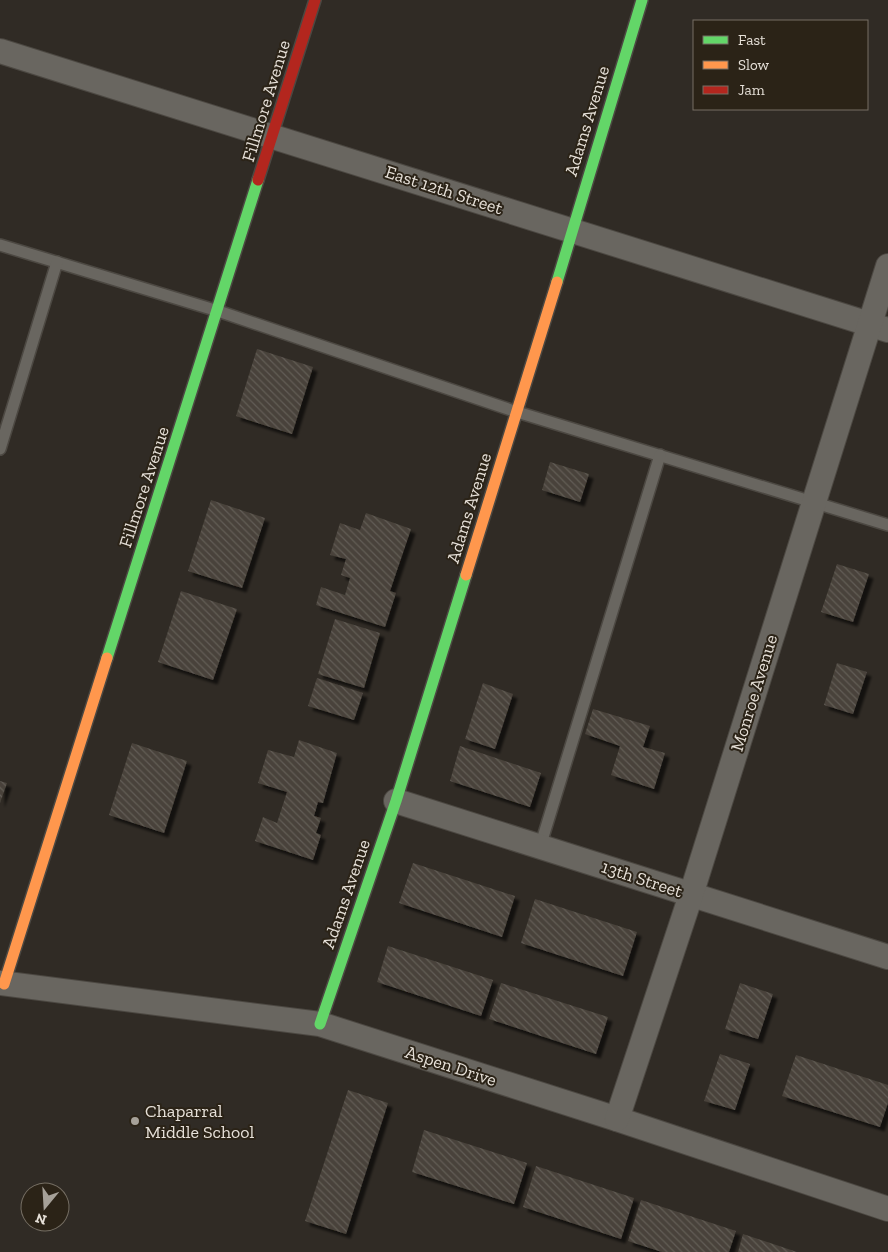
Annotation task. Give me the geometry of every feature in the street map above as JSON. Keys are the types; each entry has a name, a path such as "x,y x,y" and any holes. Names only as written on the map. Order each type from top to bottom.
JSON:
{"street":[{"name":"Fillmore Avenue","path":"2,984 218,311 315,0"},
{"name":"Adams Avenue","path":"320,1024 396,801 573,231 642,0"},
{"name":"East 12th Street","path":"0,51 879,327"},
{"name":"Monroe Avenue","path":"617,1119 814,502 879,327 888,266"},
{"name":"13th Street","path":"396,801 888,957"},
{"name":"Aspen Drive","path":"2,984 320,1024 617,1119 888,1209"}],"lane":[{"path":"0,245 218,311 517,412 888,525"},
{"path":"0,449 57,262"},
{"path":"540,847 660,455"}],"building":[{"path":"257,349 313,367 292,434 236,416"},
{"path":"550,462 589,474 580,502 542,490"},
{"path":"211,500 265,518 242,588 188,571"},
{"path":"366,513 411,529 390,591 396,593 385,627 316,605 321,587 345,595 350,578 341,575 346,559 330,555 340,523 360,530"},
{"path":"837,564 869,574 853,622 821,612"},
{"path":"181,591 237,609 213,680 158,662"},
{"path":"335,619 380,633 364,688 318,674"},
{"path":"837,663 867,672 853,714 824,705"},
{"path":"317,678 363,693 354,720 308,706"},
{"path":"483,683 513,694 495,749 465,739"},
{"path":"593,709 650,726 643,747 665,753 654,789 611,775 620,746 585,734"},
{"path":"299,740 337,753 323,803 318,802 314,816 321,818 316,833 321,835 313,860 255,841 263,817 277,823 287,792 258,783 268,750 294,757"},
{"path":"132,743 187,761 164,833 109,815"},
{"path":"460,746 541,773 530,807 450,781"},
{"path":"0,781 7,783 0,803"},
{"path":"413,863 515,896 502,937 399,903"},
{"path":"535,899 637,932 623,976 521,943"},
{"path":"388,946 493,980 481,1016 377,982"},
{"path":"501,983 608,1017 596,1054 489,1019"},
{"path":"740,983 773,994 758,1039 725,1029"},
{"path":"720,1054 750,1064 735,1110 704,1101"},
{"path":"796,1055 888,1085 888,1103 880,1127 782,1096"},
{"path":"348,1090 388,1103 346,1234 305,1221"},
{"path":"424,1130 527,1163 514,1204 412,1172"},
{"path":"536,1166 634,1198 621,1239 523,1207"},
{"path":"641,1200 736,1231 729,1252 662,1252 628,1241"},
{"path":"743,1234 797,1252 738,1252"}],"traffic: fast":[{"path":"557,282 642,0"},
{"path":"107,658 258,180"},
{"path":"320,1024 396,801 466,575"}],"traffic: slow":[{"path":"466,575 557,282"},
{"path":"4,984 107,658"}],"traffic: jam":[{"path":"258,180 315,0"}],"place":[{"name":"Chaparral Middle School","path":"135,1121"}]}
